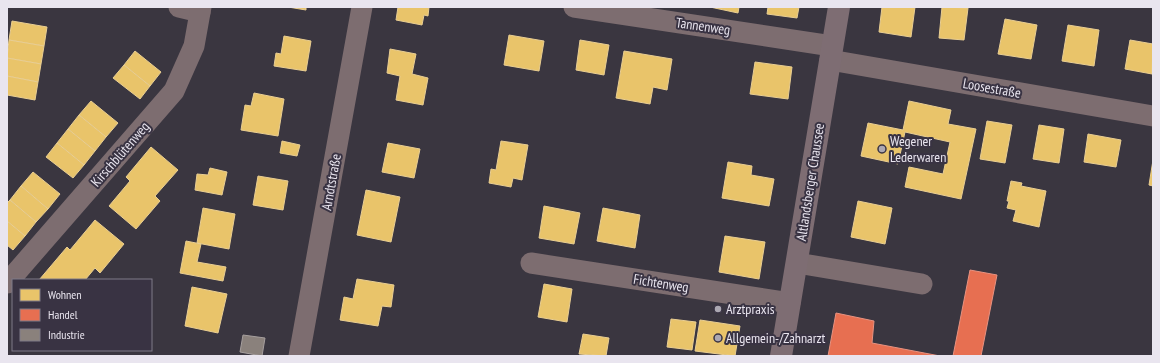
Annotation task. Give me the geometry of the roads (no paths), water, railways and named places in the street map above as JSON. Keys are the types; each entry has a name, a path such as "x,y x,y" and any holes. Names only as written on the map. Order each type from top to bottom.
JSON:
{"main road":[{"name":"Altlandsberger Chaussee","path":"781,356 838,7"}],"street":[{"path":"179,7 200,9"},
{"name":"Arndtstraße","path":"299,356 362,7"},
{"name":"Tannenweg","path":"574,7 831,53"},
{"name":"Kirschblütenweg","path":"7,283 174,91 194,46 200,9"},
{"name":"Loosestraße","path":"831,53 1153,116"},
{"name":"Fichtenweg","path":"531,263 790,303"},
{"path":"797,263 922,284"}],"place":[{"name":"Wegener Lederwaren","path":"882,149"},
{"name":"Arztpraxis","path":"718,309"},
{"name":"Allgemein-/Zahnarzt","path":"718,338"}]}
